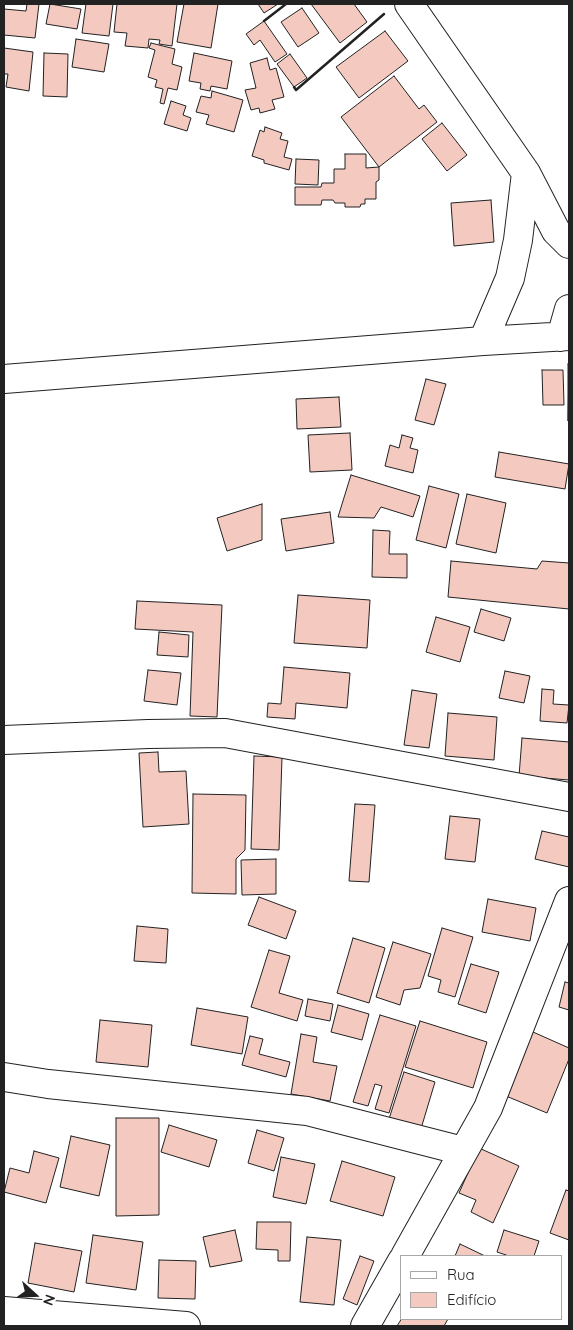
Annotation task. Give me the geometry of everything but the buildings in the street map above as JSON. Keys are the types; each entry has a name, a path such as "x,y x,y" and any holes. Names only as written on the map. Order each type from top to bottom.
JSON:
{"street":[{"path":"409,4 526,173 556,231 569,244"},
{"path":"482,341 510,278 518,240 526,173"},
{"path":"4,379 482,341 565,337 569,309"},
{"path":"4,740 226,733 569,797"},
{"path":"406,1255 488,1108 569,901"},
{"path":"4,1077 48,1084 307,1111 463,1151"},
{"path":"365,1326 400,1265"},
{"path":"4,1312 186,1326"}],"wall":[{"path":"264,21 286,4"},
{"path":"294,87 296,90 384,14"}]}
